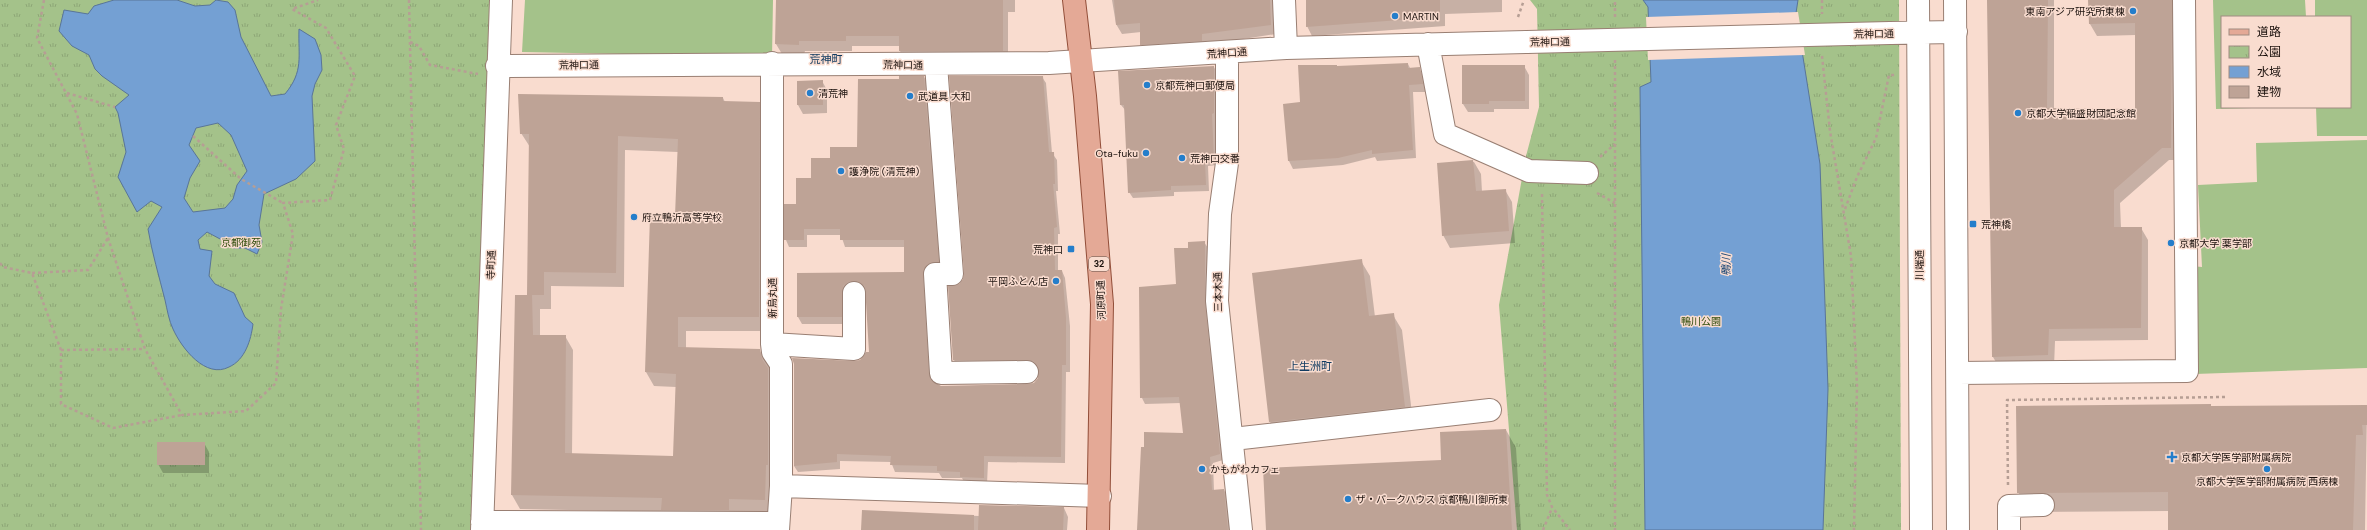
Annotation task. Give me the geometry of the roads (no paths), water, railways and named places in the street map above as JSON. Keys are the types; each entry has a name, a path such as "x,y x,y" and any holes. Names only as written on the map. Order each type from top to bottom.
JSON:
{"main road":[{"name":"河原町通","path":"1074,0 1082,61 1102,304 1100,496 1098,530"}],"street":[{"name":"寺町通","path":"482,526 491,70 502,0"},
{"path":"1284,0 1286,48"},
{"name":"川端通","path":"1918,0 1921,530"},
{"path":"1956,0 1958,530"},
{"path":"1958,373 2187,371 2184,0"},
{"name":"荒神口通","path":"491,70 772,63 936,65 1082,61 1227,54 1286,48 1956,32"},
{"path":"1428,44 1445,134 1529,171 1542,173 1587,173"},
{"name":"三本木通","path":"1227,54 1227,163 1220,214 1217,301 1233,439 1241,530"},
{"name":"新烏丸通","path":"772,63 772,344 773,352 781,364 781,486 778,527"},
{"path":"936,65 952,274 935,274 941,373 1027,372"},
{"path":"772,344 854,349 854,293"},
{"path":"1233,439 1490,410"},
{"path":"781,486 1100,496"},
{"path":"2009,530 2009,506 2044,505"},
{"path":"482,526 778,527"}],"water":[{"path":"114,0 177,0 195,6 210,5 216,0 228,2 235,10 241,37 271,96 285,94 291,86 298,71 299,29 315,39 321,55 322,70 315,84 312,96 315,161 296,179 264,194 259,225 262,242 257,254 245,248 233,248 207,232 198,240 200,249 212,251 209,276 215,284 234,293 245,317 253,324 249,343 243,355 235,364 229,367 220,370 204,366 182,345 172,326 168,315 148,229 162,207 151,201 137,212 118,177 126,152 118,113 115,107 129,95 102,76 95,69 89,55 72,46 59,31 64,10 88,14 94,6","holes":["218,123 231,135 247,171 237,185 233,199 225,208 193,212 184,198 190,178 200,161 189,145 196,128"]},
{"name":"鴨川","path":"1643,0 1798,0 1796,13 1820,164 1828,389 1823,530 1645,530 1640,87 1651,82 1648,7"}],"place":[{"name":"東南アジア研究所東棟","path":"2133,11"},
{"name":"MARTIN","path":"1395,16"},
{"name":"京都荒神口郵便局","path":"1147,85"},
{"name":"清荒神","path":"810,93"},
{"name":"武道具 大和","path":"910,96"},
{"name":"京都大学稲盛財団記念館","path":"2018,113"},
{"name":"Ota-fuku","path":"1146,153"},
{"name":"荒神口交番","path":"1182,158"},
{"name":"護浄院 (清荒神)","path":"841,171"},
{"name":"府立鴨沂高等学校","path":"634,217"},
{"name":"荒神橋","path":"1973,224"},
{"name":"京都大学 薬学部","path":"2171,243"},
{"name":"荒神口","path":"1071,249"},
{"name":"平岡ふとん店","path":"1056,281"},
{"name":"京都大学医学部附属病院","path":"2172,457"},
{"name":"かもがわカフェ","path":"1202,469"},
{"name":"京都大学医学部附属病院 西病棟","path":"2267,469"},
{"name":"ザ・パークハウス 京都鴨川御所東","path":"1348,499"}],"district":[{"name":"荒神町","path":"826,59"},
{"name":"上生洲町","path":"1310,366"}],"park label":[{"name":"京都御苑","path":"241,242"},
{"name":"鴨川公園","path":"1701,321"}]}
